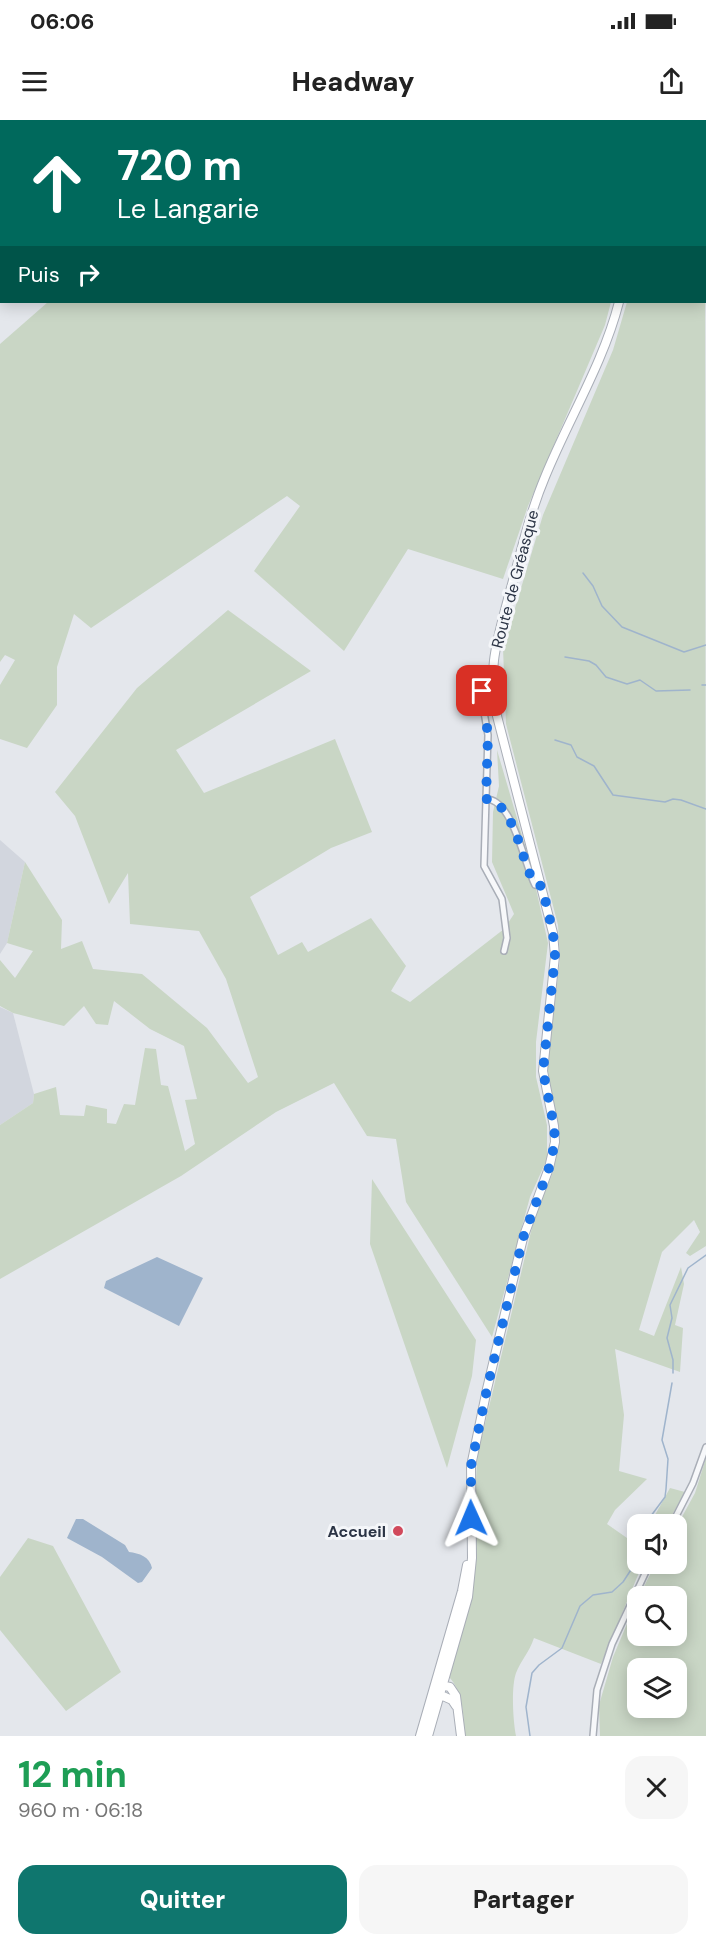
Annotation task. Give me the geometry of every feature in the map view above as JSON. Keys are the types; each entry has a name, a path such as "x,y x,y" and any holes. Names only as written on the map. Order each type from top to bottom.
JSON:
{"street":[{"name":"Route de Gréasque","path":"428,1736 468,1597 472,1558 471,1466 487,1389 523,1238 549,1168 555,1142 543,1071 555,956 553,933 497,716 491,678 497,640 530,519 544,478 606,345 619,303"},
{"path":"491,678 485,681 481,695 488,735 484,866 502,899 507,938 504,951"},
{"path":"486,799 494,800 508,814 535,885 542,886"},
{"path":"677,1514 693,1483 706,1447"},
{"name":"Route de Gréasque","path":"420,1736 462,1591 471,1537"},
{"path":"593,1736 597,1690 612,1644 645,1574"},
{"path":"456,1706 452,1700 440,1696 434,1688 443,1685 453,1690 456,1695 461,1736"}],"shaded area":[{"path":"0,840 25,862 7,943 0,954"},
{"path":"0,1007 13,1013 34,1094 33,1103 0,1125"}],"green space":[{"path":"47,303 611,303 605,325 528,506 503,579 408,549 344,651 254,571 300,506 287,496 91,628 74,614 57,667 57,705 27,748 0,739 0,685 15,660 5,655 0,662 0,344"},
{"path":"627,303 705,303 706,1246 690,1256 686,1253 700,1232 694,1220 662,1252 639,1330 654,1336 681,1267 684,1284 675,1325 683,1328 680,1372 615,1349 624,1415 619,1471 647,1479 615,1510 607,1524 627,1538 627,1574 638,1574 633,1586 627,1586 627,1601 601,1664 534,1638 514,1679 513,1704 516,1736 465,1736 460,1696 448,1676 466,1616 475,1571 478,1453 534,1219 553,1172 559,1139 547,1065 560,960 558,925 506,724 503,648 543,515 613,350"},
{"path":"228,610 311,671 176,750 204,793 335,739 372,832 331,848 250,897 278,955 302,942 308,952 371,918 406,966 391,991 410,1002 504,929 514,914 492,862 493,812 499,786 497,750 531,866 548,943 536,1042 536,1077 547,1125 547,1159 530,1197 492,1337 406,1202 396,1139 367,1136 334,1083 276,1112 181,1176 0,1279 0,1125 33,1103 34,1094 56,1087 60,1115 84,1116 86,1105 107,1109 107,1123 116,1124 124,1104 135,1105 145,1048 156,1049 161,1085 168,1086 185,1151 195,1144 185,1100 197,1099 184,1046 150,1029 114,1001 108,1025 96,1024 84,1006 64,1026 13,1013 0,1006 0,960 15,978 33,951 7,943 25,862 62,920 61,949 82,941 93,969 142,974 207,1028 248,1083 258,1077 226,979 199,931 130,924 128,873 109,904 75,816 55,792 137,688"},
{"path":"372,1179 476,1340 472,1376 447,1468 370,1244"},
{"path":"706,1458 706,1736 600,1736 599,1705 613,1657 627,1624 627,1646 687,1646 687,1586 644,1586 650,1574 687,1574 687,1514 684,1514 695,1493"},
{"path":"670,1488 685,1492 673,1514 656,1514"},
{"path":"28,1538 53,1546 121,1672 66,1711 0,1630 0,1577"}],"water":[{"path":"157,1257 203,1278 179,1326 104,1288 106,1281"},
{"path":"76,1519 83,1519 125,1545 129,1552 146,1558 152,1568 142,1582 138,1583 102,1557 67,1538"}],"waterway":[{"path":"583,573 593,586 602,606 622,627 684,652 706,645"},
{"path":"565,657 589,661 596,665 606,677 627,684 640,680 656,691 690,690"},
{"path":"555,740 571,745 577,757 594,766 613,795 665,802 673,799 681,800 706,809"},
{"path":"673,1373 673,1360 667,1338 672,1318 670,1305 688,1268 706,1255"},
{"path":"652,1514 665,1497 668,1459 662,1440 672,1383"},
{"path":"530,1736 526,1707 532,1673 562,1648 580,1606 593,1595 612,1592 628,1574"}],"place":[{"name":"Accueil","path":"398,1531"}],"route":[{"path":"471,1518 471,1466 487,1389 523,1238 549,1168 555,1142 543,1071 543,1053 555,956 553,933 542,886 535,885 512,822 502,806 494,800 486,799 485,768 488,735 481,699 482,691"}]}
